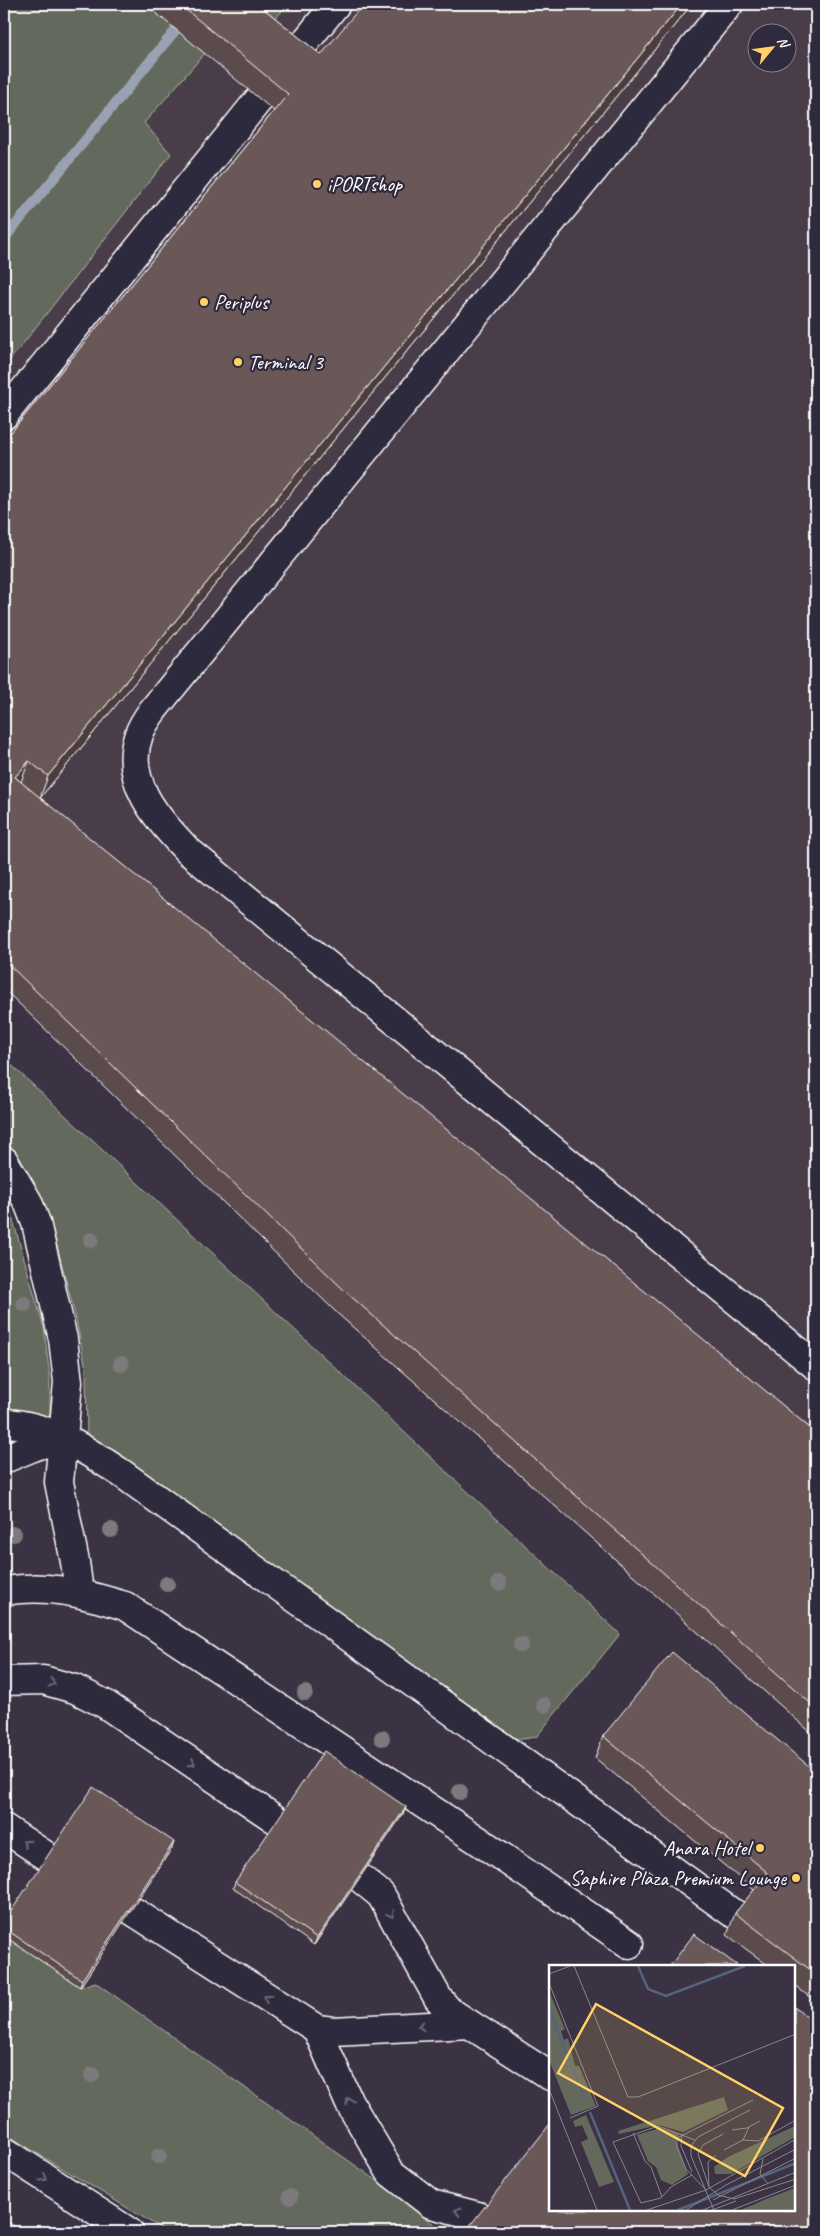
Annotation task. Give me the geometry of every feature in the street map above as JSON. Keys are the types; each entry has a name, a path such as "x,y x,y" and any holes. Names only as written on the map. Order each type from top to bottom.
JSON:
{"lane":[{"path":"4,415 336,4"},
{"path":"729,4 153,710 139,734 134,762 143,797 160,822 187,850 816,1366"},
{"path":"4,1161 28,1202 36,1223 63,1339 68,1382 59,1482 79,1592"},
{"path":"4,1423 31,1426 64,1439 93,1454 731,1912 741,1916"},
{"path":"4,1459 38,1445 64,1439"},
{"path":"4,1591 34,1587 79,1592 125,1606 471,1836 629,1944"},
{"path":"4,1681 43,1680 75,1688 105,1704 278,1821"},
{"path":"4,1828 48,1857"},
{"path":"360,1878 381,1895 438,1998 449,2011 549,2075"},
{"path":"131,1910 317,2029 332,2031 469,2024"},
{"path":"317,2029 349,2102 391,2173 431,2204 478,2216 502,2232"},
{"path":"4,2151 129,2232"}],"shaded area":[{"path":"4,4 816,4 816,1737 4,989"}],"green space":[{"path":"4,4 288,4 235,66 206,52 144,123 171,154 4,368"},
{"path":"4,1058 620,1634 537,1736 521,1739 504,1735 87,1442 86,1369 75,1315 53,1230 36,1188 4,1147"},
{"path":"4,1202 11,1213 44,1328 50,1378 50,1414 48,1419 4,1414"},
{"path":"4,1936 80,1987 95,1982 403,2199 443,2232 167,2232 4,2133"}],"building":[{"path":"179,4 258,4 321,55 363,4 682,4 48,776 29,761 15,777 816,1433 816,1708 346,1292 4,960 4,441 288,94"},
{"name":"Anara Hotel","path":"672,1652 816,1772 816,1974 735,1913 768,1873 603,1736"},
{"path":"324,1751 406,1807 317,1938 235,1882"},
{"path":"93,1787 174,1842 82,1980 4,1928 4,1922"},
{"path":"694,1934 737,1965 671,1965"},
{"path":"795,2008 816,2023 816,2232 475,2232 468,2228 549,2125 549,2211 795,2211"}],"waterway":[{"path":"4,239 197,4"}],"tram line":[{"path":"4,2219 23,2232"}],"place":[{"name":"iPORTshop","path":"317,184"},
{"name":"Periplus","path":"204,302"},
{"name":"Terminal 3","path":"238,362"},
{"name":"Anara Hotel","path":"760,1848"},
{"name":"Saphire Plaza Premium Lounge","path":"796,1878"}]}
